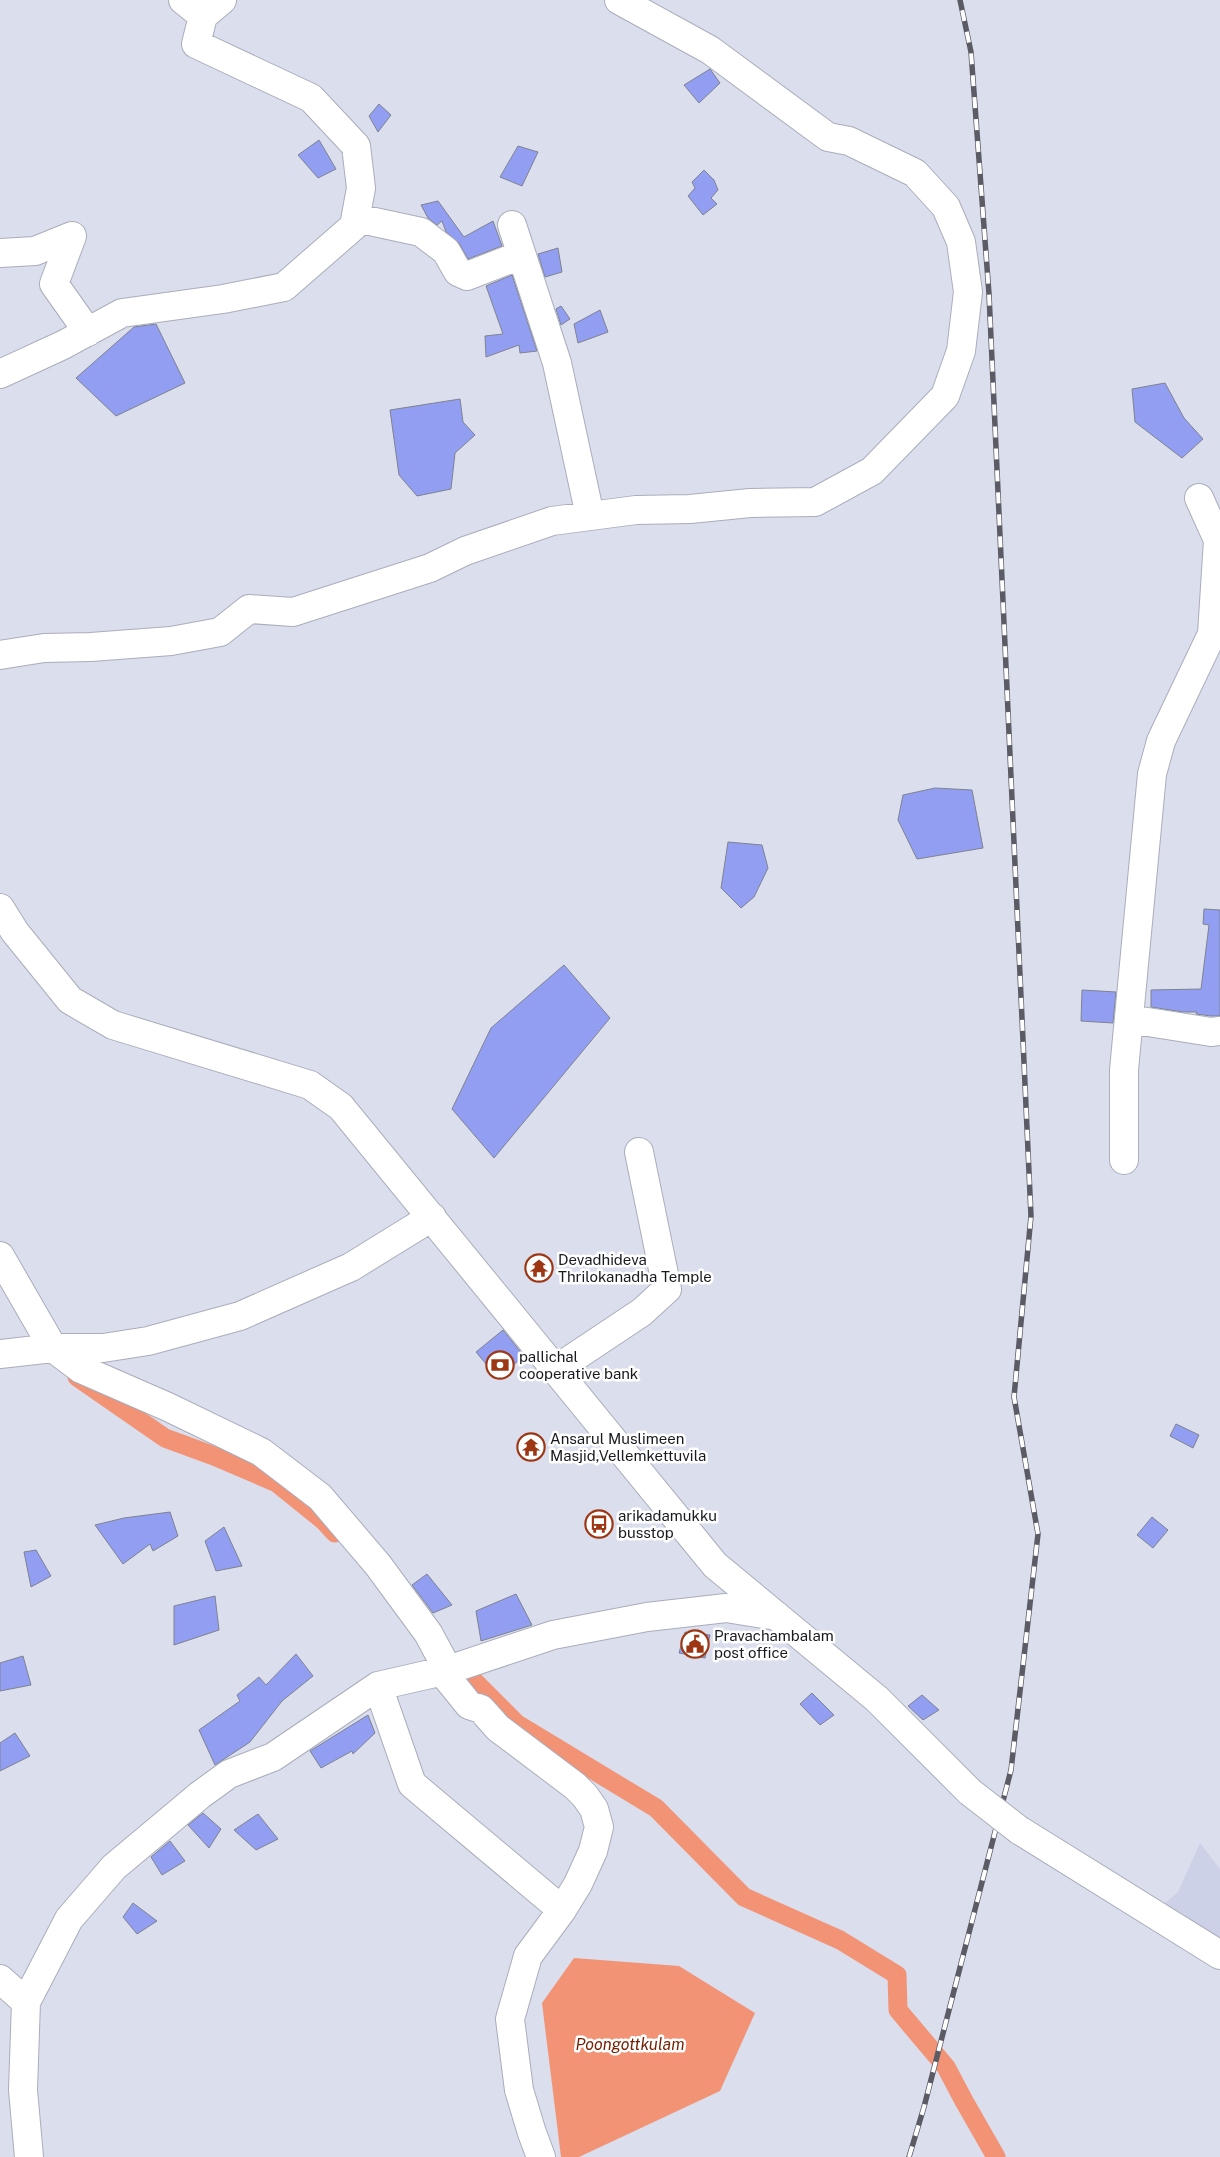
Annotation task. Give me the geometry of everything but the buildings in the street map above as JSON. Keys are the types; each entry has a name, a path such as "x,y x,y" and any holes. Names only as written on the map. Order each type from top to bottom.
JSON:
{"street":[{"path":"0,655 44,648 171,642 220,632 249,609 293,612 430,568 466,551 511,534 552,522 636,510 690,509 750,503 815,502 872,471 945,396 961,351 968,292 961,242 946,206 915,173 849,142 828,137 710,50 619,0"},
{"path":"0,374 88,332 122,313 223,299 284,287 354,226 362,188 356,146 311,98 196,44 203,5"},
{"path":"356,218 421,232 446,251 458,272 467,276 522,255"},
{"path":"512,225 557,363 590,516"},
{"path":"0,253 35,251 72,236 54,284 88,332"},
{"path":"1124,1160 1124,1070 1152,774 1161,741 1212,634 1219,554 1218,540 1199,498"},
{"path":"0,908 15,932 70,1000 113,1025 310,1085 341,1107 715,1565 877,1699 970,1792 1019,1830 1220,1956"},
{"path":"1129,1019 1211,1032 1220,1031"},
{"path":"555,1370 642,1312 667,1289 639,1152"},
{"path":"0,1354 53,1348 103,1348 148,1341 240,1316 351,1267 432,1217"},
{"path":"0,1256 53,1348 81,1369 168,1407 261,1452 320,1497 378,1565 428,1634 448,1670 448,1678 469,1704 480,1709 498,1728 575,1786 594,1809 599,1827 593,1851 578,1884 562,1910 528,1956 510,2019 519,2090 541,2157"},
{"path":"29,2157 23,2090 26,2002 69,1919 114,1867 143,1841 229,1774 272,1757 378,1686 448,1670 553,1635 647,1617 726,1608 777,1616"},
{"path":"378,1686 412,1784 562,1910"},
{"path":"0,1979 26,2002"}],"shaded area":[{"path":"1200,1843 1220,1869 1220,1942 1164,1904 1178,1892"}],"water":[{"name":"Poongottkulam","path":"574,1958 679,1966 755,2013 720,2091 579,2157 561,2157 542,2003"}],"waterway":[{"path":"77,1377 165,1438 214,1456 277,1483 324,1521 335,1533"},
{"path":"468,1675 517,1724 656,1808 744,1897 840,1940 897,1975 898,2010 946,2067 996,2157"}],"railway":[{"path":"909,2157 924,2107 1011,1770 1038,1534 1014,1397 1031,1216 989,294 971,52 960,0"}],"place":[{"name":"Devadhideva Thrilokanadha Temple","path":"539,1268"},
{"name":"pallichal cooperative bank","path":"500,1365"},
{"name":"Ansarul Muslimeen Masjid,Vellemkettuvila","path":"531,1447"},
{"name":"arikadamukku busstop","path":"599,1524"},
{"name":"Pravachambalam post office","path":"695,1644"}]}
